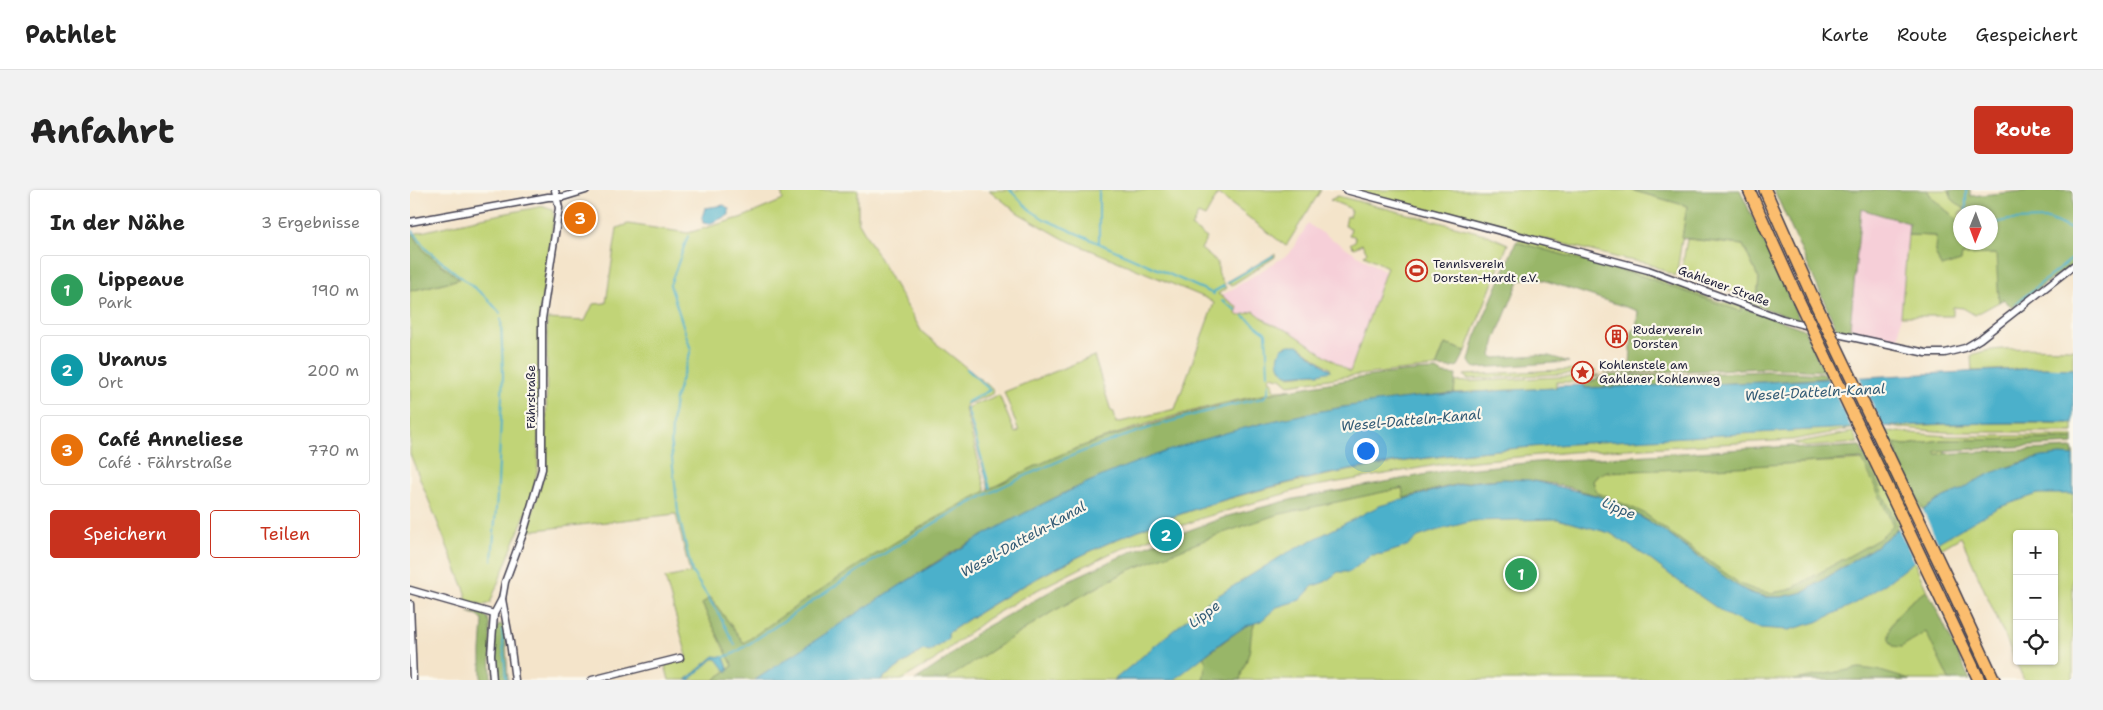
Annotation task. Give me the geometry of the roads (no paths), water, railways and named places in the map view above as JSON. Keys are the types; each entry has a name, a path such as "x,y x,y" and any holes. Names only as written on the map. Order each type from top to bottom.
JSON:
{"highway":[{"path":"1749,190 1798,299 1979,680"},
{"path":"1764,190 1994,680"}],"street":[{"name":"Fährstraße","path":"493,680 491,654 494,614 502,599 505,582 524,531 542,469 542,319 559,208 555,190"},
{"path":"410,222 548,197 557,198 586,190"},
{"name":"Gahlener Straße","path":"1346,190 1648,270 1782,319 1842,335 1926,353 1945,353 1965,348 1980,339 2073,266"},
{"path":"413,680 411,590 494,614"},
{"name":"Fährstraße","path":"502,599 510,642 514,680"},
{"path":"592,680 680,658"}],"water":[{"path":"724,205 729,209 729,215 709,224 703,223 702,217 705,208"},
{"path":"1289,345 1298,345 1331,371 1318,374 1287,375 1279,366 1278,359 1282,348"},
{"name":"Wesel-Datteln-Kanal","path":"2043,368 2073,369 2073,423 1889,426 1642,439 1515,448 1389,463 1265,488 1170,518 1071,560 978,613 948,633 948,639 929,652 923,650 880,680 755,680 907,581 1024,513 1106,474 1149,457 1236,430 1281,419 1326,410 1417,397 1469,392 1556,388 1556,386 1584,385 1585,388 1767,382"},
{"name":"Lippe","path":"2073,456 2073,494 2038,494 1997,508 1940,541 1885,584 1852,605 1817,622 1789,630 1760,628 1748,625 1727,615 1610,533 1557,519 1473,521 1418,537 1408,546 1383,554 1371,555 1350,572 1338,572 1325,582 1313,586 1300,600 1277,607 1261,621 1246,626 1222,642 1174,680 1114,680 1206,603 1285,554 1379,506 1445,488 1471,482 1504,479 1529,480 1598,496 1625,508 1661,529 1734,584 1750,593 1765,597 1782,597 1804,592 1875,547 1923,510 1973,482 1999,470 2042,457"},
{"path":"714,656 724,657 729,671 726,671 717,659 713,659 690,680 686,680"}],"waterway":[{"path":"1010,190 1030,210 1044,219 1214,294"},
{"path":"1099,190 1099,243"},
{"path":"1966,190 1966,205"},
{"path":"1998,222 2009,220 2049,219 2073,230"},
{"path":"413,231 427,250 486,297 500,313"},
{"path":"688,236 670,285 691,350 675,399 672,424 671,450 678,512 692,572 718,613 735,645"},
{"path":"1227,283 1273,256"},
{"path":"2015,304 2073,258"},
{"path":"1213,292 1224,286"},
{"path":"1222,301 1236,310"},
{"path":"1244,316 1266,333 1268,374"},
{"path":"492,560 503,375 501,319"},
{"path":"966,403 990,390 967,369"},
{"path":"722,658 735,653 915,534 978,499 1047,466 1117,439 1189,416 1263,398 1268,393 1269,383"},
{"path":"967,408 990,488"},
{"path":"502,630 506,680"}],"place":[{"name":"Café Anneliese","path":"580,218"},
{"name":"Tennisverein Dorsten-Hardt e.V.","path":"1417,271"},
{"name":"Ruderverein Dorsten","path":"1617,337"},
{"name":"Kohlenstele am Gahlener Kohlenweg","path":"1583,372"},
{"name":"Uranus","path":"1166,535"},
{"name":"Lippeaue","path":"1521,574"}]}
